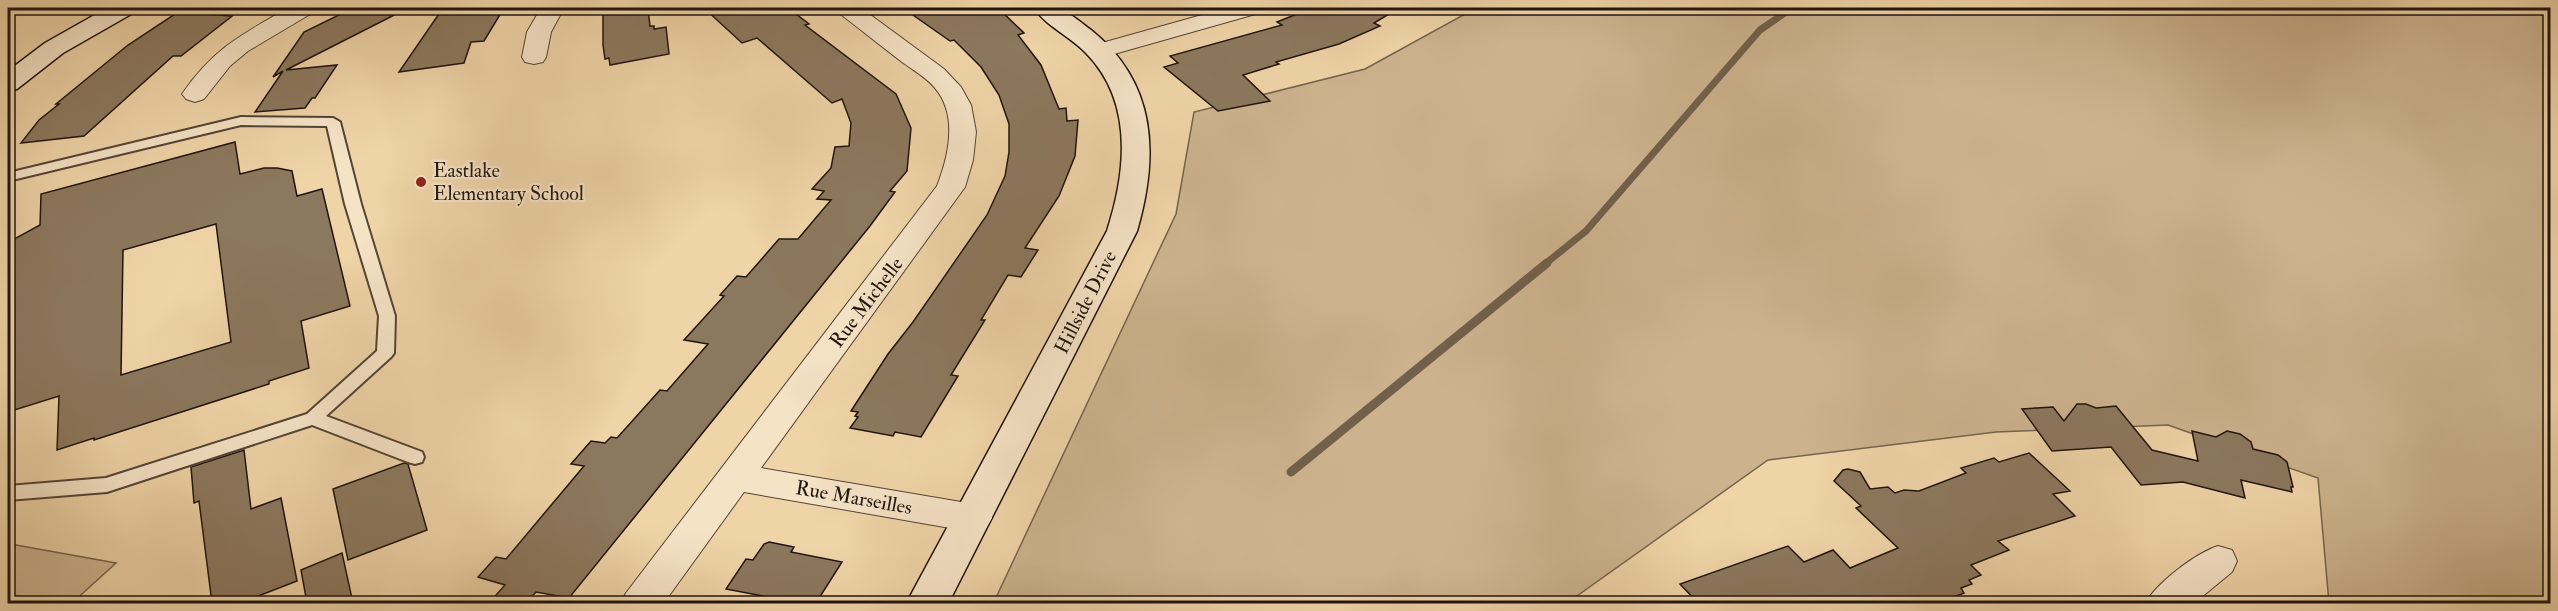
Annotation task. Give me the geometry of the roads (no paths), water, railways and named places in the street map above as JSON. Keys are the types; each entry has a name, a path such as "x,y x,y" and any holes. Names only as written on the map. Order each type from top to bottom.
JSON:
{"street":[{"path":"8,83 54,48 124,8"},
{"path":"195,94 220,61 231,52 304,8"},
{"path":"534,57 539,32 552,8"},
{"name":"Rue Michelle","path":"640,603 951,187 961,159 962,119 958,105 943,81 847,8"},
{"name":"Hillside Drive","path":"927,603 1122,231 1130,209 1138,167 1135,124 1122,85 1100,51 1046,8"},
{"path":"1100,51 1251,8"},
{"name":"Rue Marseilles","path":"735,477 973,518"},
{"path":"2165,603 2218,561"}],"lane":[{"path":"8,177 240,121 333,122 353,204 387,316 385,353 313,418 107,485 8,493"},
{"path":"313,418 415,457"}],"waterway":[{"path":"1545,264 1586,231 1760,30 1792,8"},
{"path":"1291,472 1547,263"}],"place":[{"name":"Eastlake Elementary School","path":"421,182"}]}
